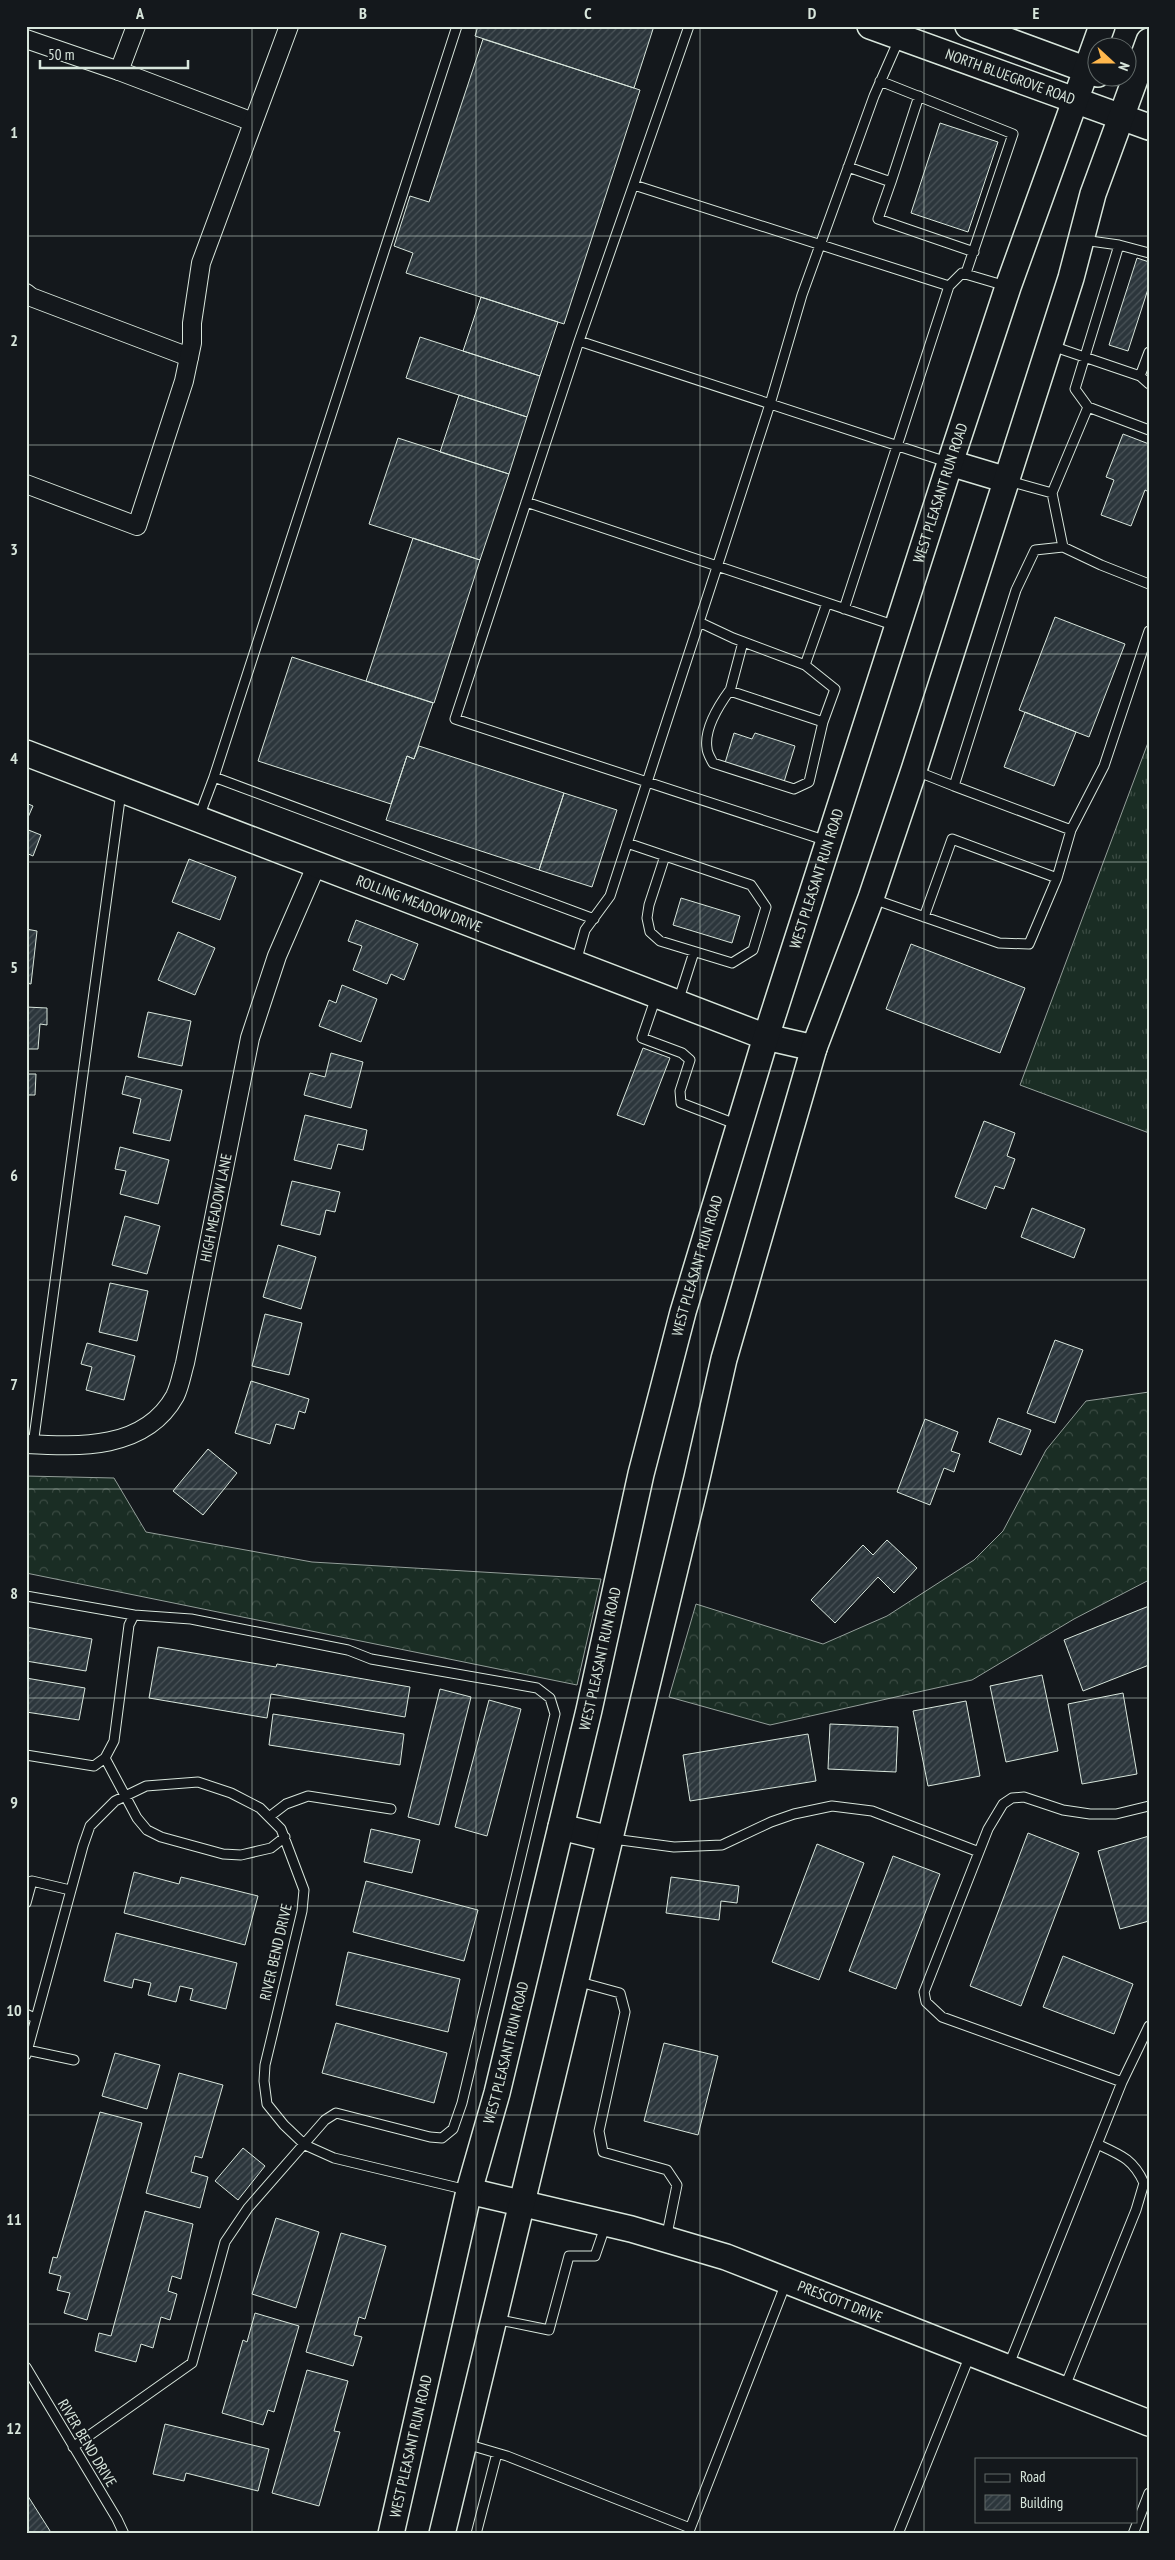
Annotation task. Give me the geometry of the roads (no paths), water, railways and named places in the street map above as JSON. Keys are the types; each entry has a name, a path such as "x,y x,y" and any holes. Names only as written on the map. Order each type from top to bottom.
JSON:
{"main road":[{"name":"NORTH BLUEGROVE ROAD","path":"870,26 1075,102 1149,127"},
{"path":"972,27 1088,71"},
{"path":"442,2534 724,1359 814,1048 871,898 914,770 1083,240 1093,194 1120,117 1140,89 1149,41"},
{"name":"WEST PLEASANT RUN ROAD","path":"390,2534 470,2191 497,2093 561,1827 641,1474 682,1312 766,1037 1008,287 1075,102 1088,85"},
{"path":"950,463 1007,480"},
{"name":"ROLLING MEADOW DRIVE","path":"26,753 766,1037 814,1048"},
{"path":"561,1827 610,1839"},
{"name":"PRESCOTT DRIVE","path":"470,2191 607,2224 726,2257 1149,2423"}],"street":[{"path":"119,71 136,26"},
{"path":"26,484 137,526 184,381 189,357 200,263 290,26"},
{"path":"26,39 119,71 253,122"},
{"path":"28,300 189,357"},
{"name":"HIGH MEADOW LANE","path":"30,1445 74,1447 116,1442 141,1429 158,1417 175,1395 186,1362 250,1038 277,956 317,864"}],"lane":[{"path":"198,819 214,777 456,26"},
{"path":"689,26 579,341 455,720 830,842"},
{"path":"576,964 585,930 610,896 770,404 793,324 880,81 900,37"},
{"path":"880,81 1013,134 966,273"},
{"path":"919,96 878,219 974,252"},
{"path":"848,168 891,182"},
{"path":"634,185 950,286"},
{"path":"1083,240 1119,245 1149,253"},
{"path":"1119,245 1075,389 1088,408 1149,430"},
{"path":"844,609 950,286 958,275 966,273 1008,287"},
{"path":"579,341 950,463"},
{"path":"1050,345 1084,355 1140,376 1149,384"},
{"path":"1140,376 1149,352"},
{"path":"1063,546 1052,493 1088,408"},
{"path":"1007,480 1052,493"},
{"path":"526,502 898,627"},
{"path":"954,786 1016,590 1034,550 1063,546 1101,565 1149,584"},
{"path":"805,665 827,603"},
{"path":"699,622 743,642 805,665 835,689 824,722 809,782 794,788 713,763 706,749 718,707 730,690 743,642"},
{"path":"871,898 999,943 1029,944 1057,878 1071,830 1104,766 1149,632"},
{"path":"730,690 824,722"},
{"path":"914,770 1071,830"},
{"path":"214,777 594,919"},
{"path":"30,1445 122,789"},
{"path":"924,917 952,840 1057,878"},
{"path":"627,843 751,885 766,907 753,950 732,963 660,941 650,932 647,918 649,905 665,856"},
{"path":"694,952 642,1038 682,1053 690,1060 680,1091 681,1103 739,1126"},
{"path":"26,1596 134,1615 192,1619 348,1650 370,1659 537,1688 550,1698 555,1714 462,2103 453,2128 442,2138 430,2137 336,2113 325,2120 248,2208 225,2242 192,2363 73,2446"},
{"path":"26,1755 94,1766 105,1758 114,1741 129,1625 134,1615"},
{"path":"105,1758 127,1796 137,1818 147,1830 161,1837 222,1854 241,1855 261,1852 271,1848 285,1837"},
{"name":"RIVER BEND DRIVE","path":"27,2053 70,1890 90,1826 115,1801 146,1786 198,1782 231,1793 260,1808 269,1817 285,1837 304,1890 302,1911 271,2032 264,2081 267,2104 284,2125 305,2145 334,2158 470,2191"},
{"path":"269,1817 286,1804 308,1796 391,1809"},
{"path":"1122,2082 942,2017 926,2002 924,1992 979,1852 996,1813 1003,1804 1012,1798 1024,1797 1063,1810 1090,1814 1116,1814 1149,1806"},
{"path":"610,1839 674,1847 699,1848 722,1845 786,1817 832,1806 872,1811 979,1852"},
{"path":"26,1903 32,1881 70,1890"},
{"path":"576,1981 620,1993 625,2012 599,2131 603,2152 667,2170 677,2185 666,2240"},
{"path":"26,2014 35,2018"},
{"path":"1008,2367 1122,2082 1149,2026"},
{"path":"27,2053 74,2060"},
{"path":"1064,2390 1144,2183 1137,2167 1124,2156 1097,2144"},
{"path":"494,2319 549,2330 569,2256 596,2256 607,2224"},
{"path":"464,2443 498,2453 689,2531 787,2280"},
{"path":"898,2534 971,2353"},
{"name":"RIVER BEND DRIVE","path":"26,2367 117,2519 124,2534"},
{"path":"476,2534 498,2453"},
{"path":"1138,2521 1149,2493"},
{"path":"1133,2534 1138,2522"}]}
